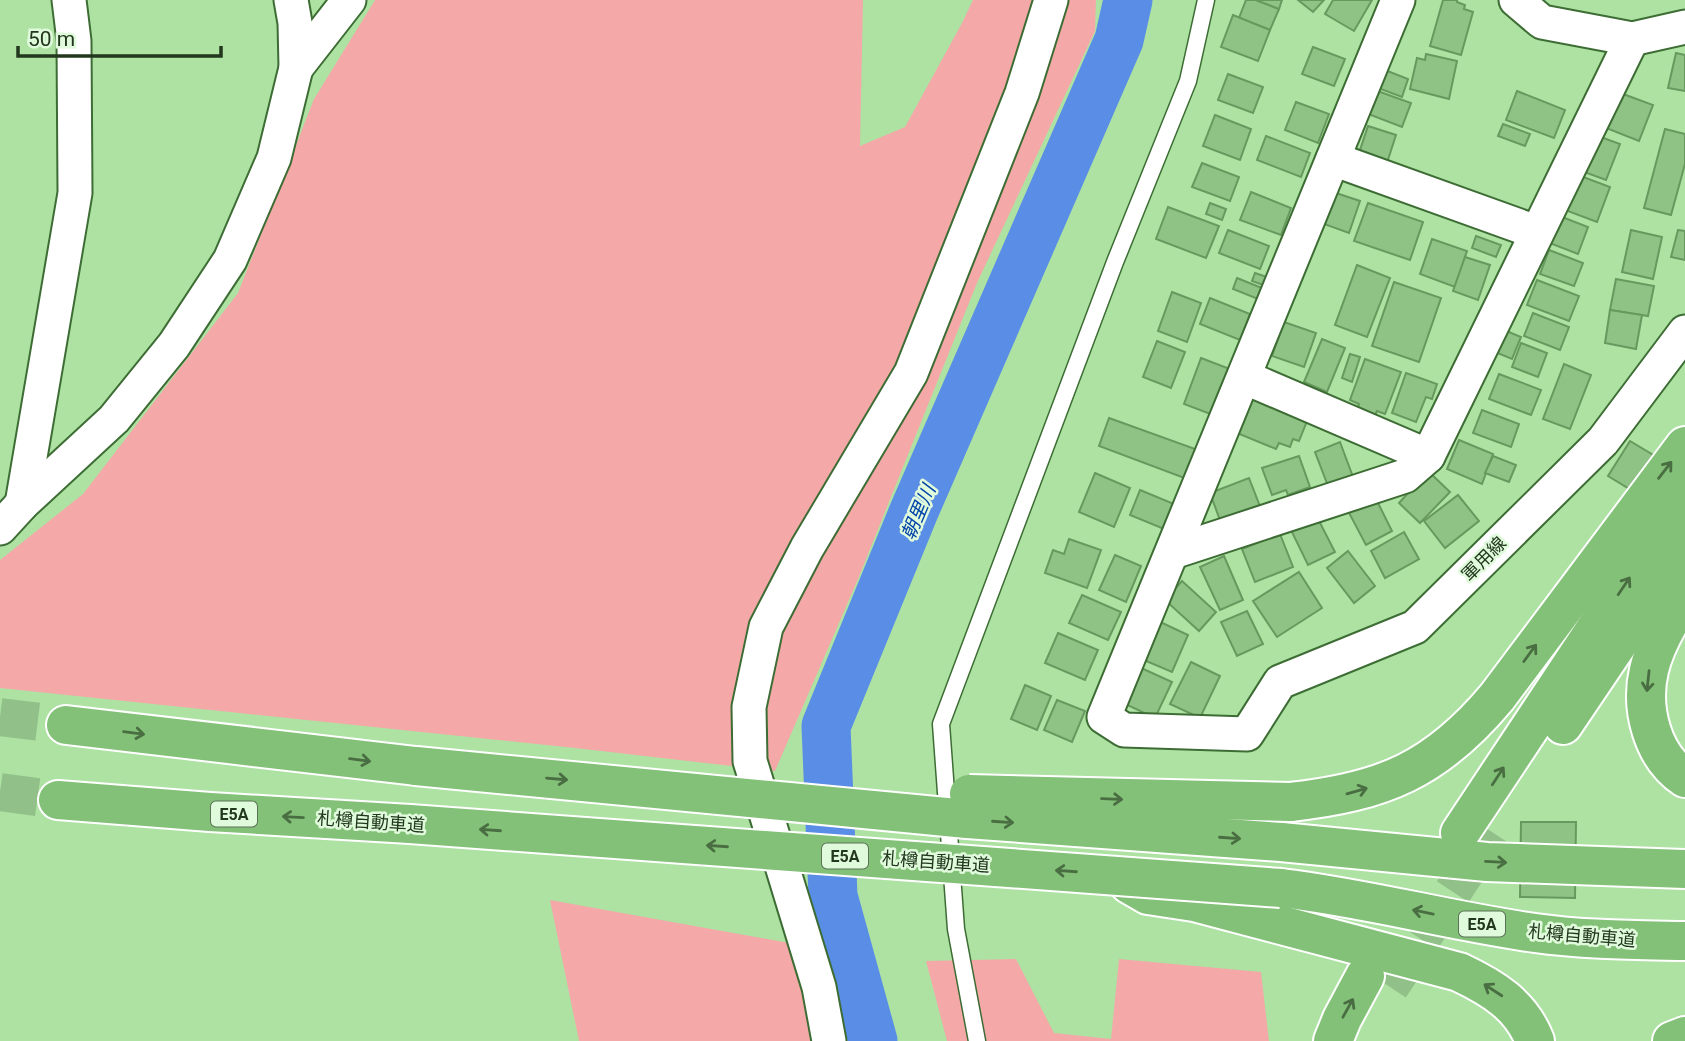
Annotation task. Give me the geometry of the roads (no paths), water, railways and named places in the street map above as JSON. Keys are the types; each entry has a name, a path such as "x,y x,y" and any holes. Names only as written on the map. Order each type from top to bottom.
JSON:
{"highway":[{"path":"652,787 1290,802 1336,797 1381,785 1442,752 1472,727 1685,446"},
{"path":"1685,494 1476,833 1685,544"},
{"path":"1685,597 1657,646 1648,671 1646,696 1655,740 1665,760 1685,778"},
{"path":"66,725 416,766 967,819 1281,842 1487,862 1685,869"},
{"name":"札樽自動車道","path":"58,800 1116,875 1280,906 1361,899 1535,933 1603,940 1685,941"},
{"path":"1280,906 1460,972 1491,987 1514,1005 1535,1041"},
{"path":"1333,1041 1342,1019 1377,982 1362,1041"},
{"path":"1672,1041 1685,1036"}],"street":[{"path":"11,516 75,193 74,41 69,0"},
{"path":"11,516 114,419 174,345 230,260 274,158 296,68 295,23 291,0"},
{"path":"296,68 349,0"},
{"path":"829,1041 818,987 750,761 749,707 766,627 807,548 911,373 1022,93 1051,0"},
{"path":"1173,552 1398,0"},
{"path":"1516,0 1542,22 1632,39 1685,27"},
{"path":"1173,552 1405,476 1428,456 1632,39"},
{"path":"1333,159 1536,232"},
{"name":"軍用線","path":"1173,552 1104,718 1124,730 1247,734 1280,682 1415,627 1603,441 1685,332"},
{"path":"1244,377 1428,456"}],"lane":[{"path":"977,1041 956,929 941,724 1101,297 1188,81 1206,0"}],"waterway":[{"name":"朝里川","path":"873,1041 833,896 826,726 914,511 1119,40 1128,0"}],"tunnel":[{"path":"0,717 66,725"},
{"path":"0,792 58,800"},
{"path":"1390,987 1492,832"}]}
